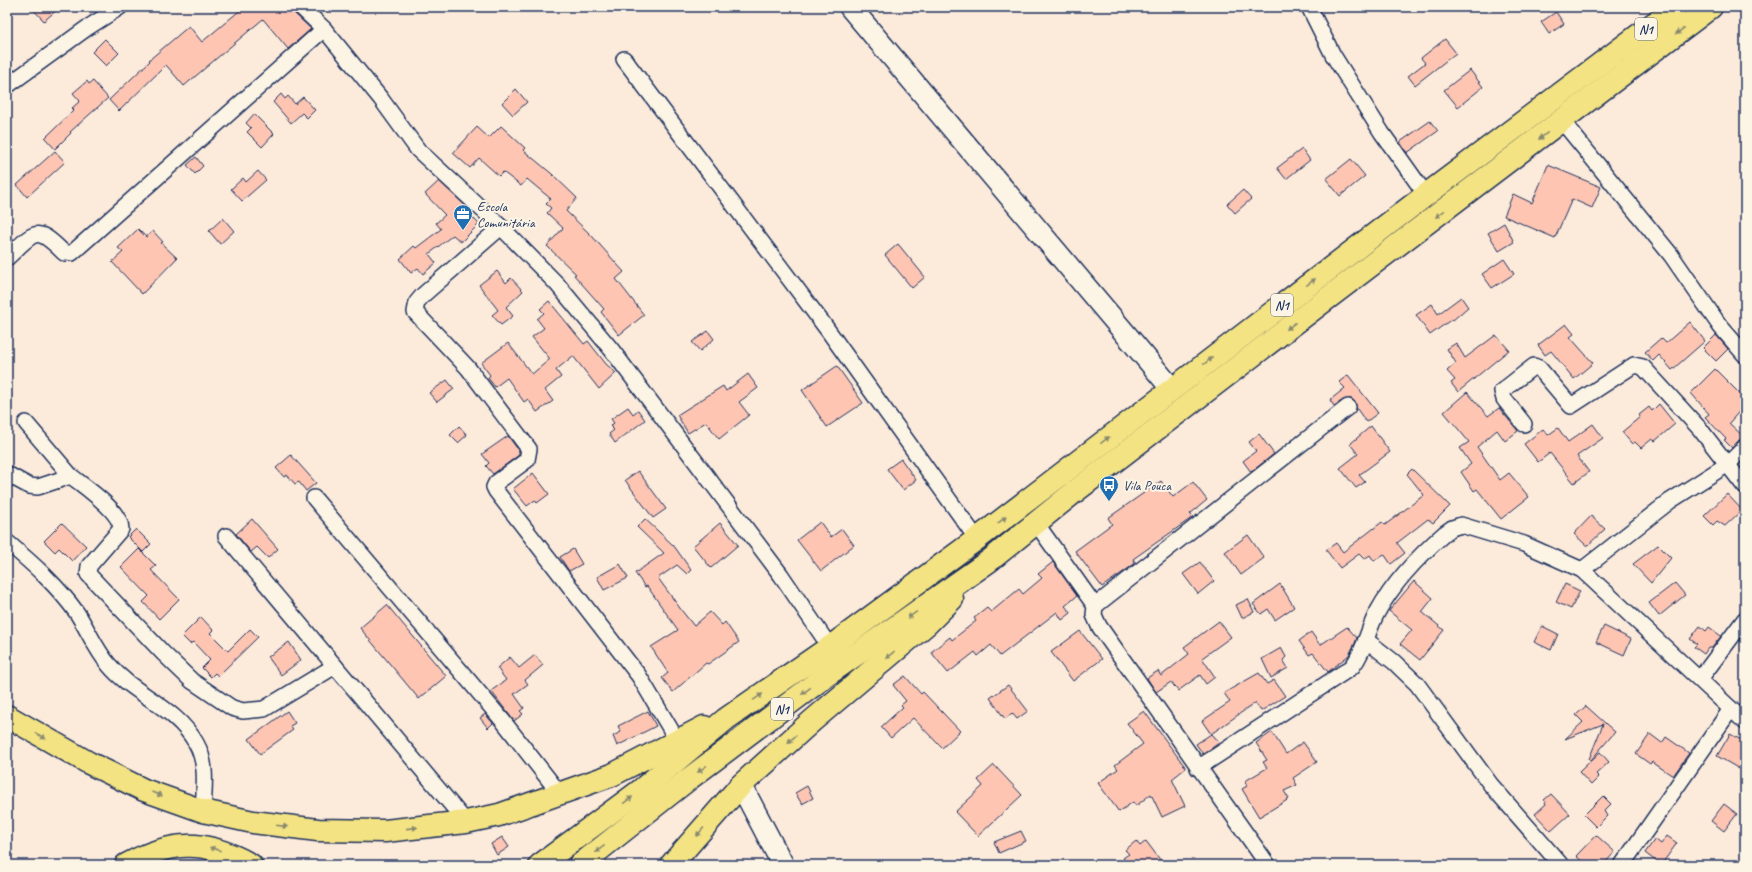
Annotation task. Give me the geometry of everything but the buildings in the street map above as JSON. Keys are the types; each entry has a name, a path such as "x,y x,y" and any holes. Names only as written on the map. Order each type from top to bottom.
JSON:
{"highway":[{"name":"N1","path":"540,865 641,790 726,719 830,647 977,539 1426,194 1676,7"},
{"name":"N1","path":"580,865 690,778 827,675 989,560 1312,310 1711,7"},
{"path":"671,865 741,785 812,721 928,623 989,560"},
{"path":"7,716 96,766 144,790 203,811 253,822 318,830 385,831 466,822 499,815 612,775 677,740 726,719"},
{"path":"126,865 152,852 182,846 208,847 232,854 251,865"}],"street":[{"path":"7,86 87,28 120,7"},
{"path":"301,7 324,29 381,99 418,150 502,227 557,284 611,349 771,562 830,647"},
{"path":"850,7 1172,389"},
{"path":"1309,7 1333,55 1382,133 1426,194"},
{"path":"7,258 34,235 41,234 48,237 64,253 72,253 324,29"},
{"path":"624,59 827,329 977,539"},
{"path":"1562,121 1671,255 1720,326 1745,355"},
{"path":"502,227 423,295 417,302 415,312 468,368 528,449 527,460 496,483 494,487 496,491 639,676 677,740"},
{"path":"1524,424 1504,398 1502,391 1534,366 1539,368 1571,406 1637,364 1644,367 1700,429 1745,488"},
{"path":"1095,606 1348,407"},
{"path":"26,423 72,476 99,498 121,523 121,529 89,566 88,574 163,653 192,681 232,708 252,711 264,709 335,666"},
{"path":"1582,570 1670,501 1728,464 1745,447"},
{"path":"9,475 29,486 38,487 72,476"},
{"path":"314,498 503,721 560,794"},
{"path":"1036,523 1095,606 1094,615 1099,626 1268,865"},
{"path":"1198,768 1352,667 1361,655 1378,611 1404,574 1452,528 1461,525 1524,544 1582,570 1745,722"},
{"path":"226,536 466,822"},
{"path":"7,542 57,587 77,613 108,664 124,680 155,701 184,726 196,744 204,764 203,811"},
{"path":"1700,679 1745,619"},
{"path":"1366,640 1417,684 1490,785 1561,865"},
{"path":"1622,865 1731,709"},
{"path":"741,785 783,865"}],"place":[{"name":"Escola Comunitária","path":"463,231"},
{"name":"Vila Pouca","path":"1109,502"}]}
